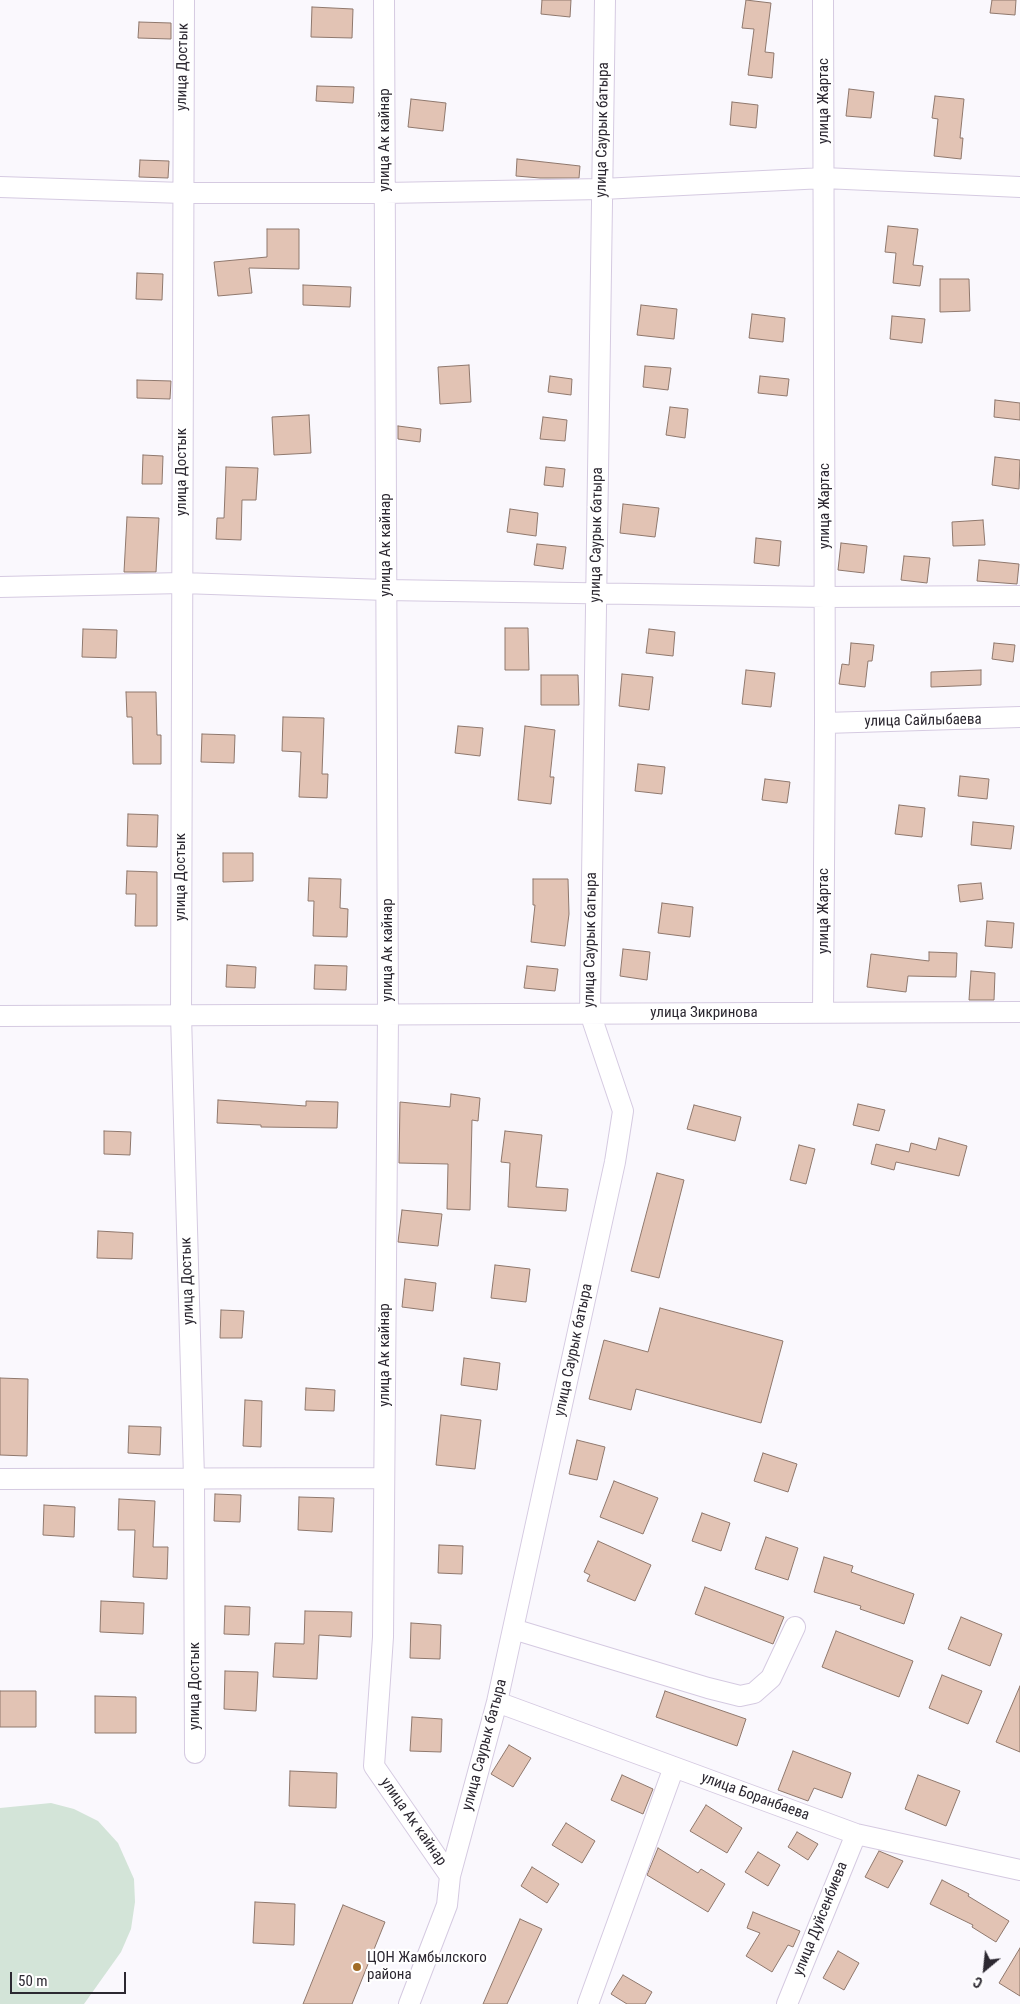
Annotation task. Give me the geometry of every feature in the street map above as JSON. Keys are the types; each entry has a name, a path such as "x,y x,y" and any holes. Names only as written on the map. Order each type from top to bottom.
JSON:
{"street":[{"name":"улица Достык","path":"184,0 180,1015 194,1478 195,1753"},
{"name":"улица Ак кайнар","path":"384,0 388,1014 383,1637 374,1766 449,1881"},
{"name":"улица Саурык батыра","path":"409,2004 447,1905 449,1881 497,1702 615,1162 622,1111 590,1013 605,0"},
{"name":"улица Жартас","path":"823,0 825,597 823,1012"},
{"path":"0,187 183,192 385,193 602,188 824,178 1020,187"},
{"path":"0,587 182,583 386,590 825,597 1020,596"},
{"name":"улица Сайлыбаева","path":"825,724 1020,717"},
{"name":"улица Зикринова","path":"0,1016 1020,1012"},
{"path":"0,1479 384,1478"},
{"path":"513,1629 740,1696 754,1693 771,1678 795,1627"},
{"name":"улица Боранбаева","path":"497,1702 856,1834 1020,1870"},
{"path":"588,2004 674,1767"},
{"name":"улица Дуйсенбиева","path":"787,2004 856,1834"},
{"name":"улица Саурык батыра","path":"399,2004 438,1902 449,1881"}],"green space":[{"path":"51,1803 74,1809 98,1821 118,1843 134,1879 135,1902 131,1929 121,1952 84,2004 0,2004 0,1808"}],"building":[{"path":"542,0 571,0 570,17 541,14"},
{"path":"746,0 771,3 765,52 774,53 772,78 748,75 754,29 742,28"},
{"path":"992,0 1016,0 1015,15 990,13"},
{"path":"312,7 353,9 352,38 311,37"},
{"path":"139,22 171,23 171,39 138,38"},
{"path":"317,86 354,87 353,103 316,101"},
{"path":"849,89 874,92 871,118 846,116"},
{"path":"935,96 964,99 960,138 963,138 961,159 934,156 938,119 932,118"},
{"path":"411,99 446,103 443,131 408,127"},
{"path":"732,102 758,105 756,128 730,125"},
{"path":"517,159 580,166 579,178 516,176"},
{"path":"140,160 169,161 168,178 139,177"},
{"path":"888,226 918,229 913,265 923,266 920,286 893,283 896,253 885,252"},
{"path":"267,229 299,229 299,269 249,268 252,293 218,296 214,262 267,257"},
{"path":"137,273 163,274 162,300 136,299"},
{"path":"940,279 969,279 970,311 940,312"},
{"path":"303,285 351,287 350,307 303,305"},
{"path":"641,305 677,309 674,339 637,335"},
{"path":"752,314 785,318 783,342 749,338"},
{"path":"892,316 925,319 922,343 890,339"},
{"path":"469,365 471,402 440,404 438,367"},
{"path":"645,366 671,368 668,390 643,387"},
{"path":"550,376 572,379 571,395 548,392"},
{"path":"760,376 789,379 787,396 758,393"},
{"path":"137,380 171,381 170,399 137,398"},
{"path":"995,400 1020,403 1020,420 994,417"},
{"path":"670,407 688,409 685,438 666,435"},
{"path":"309,415 311,453 274,455 272,417"},
{"path":"543,417 567,420 565,441 540,439"},
{"path":"398,426 421,429 420,442 398,439"},
{"path":"143,455 163,456 162,484 142,484"},
{"path":"995,457 1020,460 1019,489 992,485"},
{"path":"226,467 258,468 256,500 242,500 241,540 216,539 217,518 224,518"},
{"path":"546,467 565,469 563,487 544,485"},
{"path":"623,504 659,508 655,537 620,533"},
{"path":"510,509 538,513 536,536 507,532"},
{"path":"127,517 159,518 156,572 124,572"},
{"path":"983,520 985,545 953,546 952,522"},
{"path":"756,538 781,541 779,566 754,563"},
{"path":"841,543 867,546 864,573 838,570"},
{"path":"537,544 566,547 563,569 534,565"},
{"path":"904,556 930,558 927,583 901,580"},
{"path":"979,560 1019,564 1017,584 977,581"},
{"path":"505,628 528,628 529,670 505,670"},
{"path":"83,629 117,630 116,658 82,657"},
{"path":"649,629 675,632 673,656 646,653"},
{"path":"851,643 874,645 872,661 868,661 865,687 839,684 842,664 849,665"},
{"path":"994,643 1015,645 1013,662 992,659"},
{"path":"746,670 775,673 771,707 742,704"},
{"path":"981,670 981,685 931,687 931,672"},
{"path":"622,674 653,677 649,710 619,706"},
{"path":"541,675 578,675 579,705 541,705"},
{"path":"126,692 156,692 157,735 161,735 161,764 133,764 132,717 127,717"},
{"path":"283,717 324,718 322,774 328,774 327,798 299,797 301,752 282,751"},
{"path":"458,726 483,728 480,756 455,753"},
{"path":"525,726 555,730 550,777 554,777 551,804 518,800"},
{"path":"202,734 235,735 234,763 201,762"},
{"path":"638,764 665,767 662,794 635,791"},
{"path":"960,776 989,779 987,799 958,796"},
{"path":"765,779 790,782 787,803 762,800"},
{"path":"899,805 925,808 922,837 895,834"},
{"path":"128,814 158,815 157,847 127,846"},
{"path":"973,822 1014,826 1011,849 971,845"},
{"path":"223,853 253,853 253,881 223,882"},
{"path":"127,871 157,872 157,926 135,926 136,894 126,894"},
{"path":"309,878 341,879 340,908 348,909 347,937 313,936 314,901 308,901"},
{"path":"533,879 568,879 569,914 565,946 531,942 535,905 533,905"},
{"path":"981,883 983,899 960,902 958,885"},
{"path":"662,903 693,907 690,937 658,933"},
{"path":"987,921 1014,923 1012,948 985,946"},
{"path":"623,949 650,952 647,980 620,976"},
{"path":"929,952 957,953 956,977 908,976 906,992 867,987 871,954 929,961"},
{"path":"227,965 256,967 255,988 226,987"},
{"path":"315,965 347,966 346,990 314,989"},
{"path":"527,966 558,969 555,991 524,988"},
{"path":"971,971 995,973 994,1000 969,1000"},
{"path":"451,1094 480,1098 478,1121 472,1120 470,1210 447,1209 448,1164 399,1163 400,1102 450,1107"},
{"path":"218,1100 306,1106 306,1101 338,1102 337,1128 261,1127 261,1125 217,1123"},
{"path":"858,1104 885,1110 879,1131 853,1125"},
{"path":"694,1105 741,1117 735,1141 687,1129"},
{"path":"104,1131 131,1132 130,1155 104,1154"},
{"path":"505,1131 542,1135 536,1187 568,1189 566,1211 508,1207 510,1163 501,1162"},
{"path":"939,1138 967,1146 959,1176 896,1162 894,1170 871,1164 876,1144 909,1152 911,1143 936,1150"},
{"path":"799,1145 815,1149 806,1184 790,1180"},
{"path":"657,1173 684,1180 659,1278 631,1271"},
{"path":"402,1210 442,1214 438,1246 398,1242"},
{"path":"98,1231 133,1233 132,1259 97,1258"},
{"path":"495,1265 530,1269 526,1302 491,1298"},
{"path":"405,1279 436,1283 433,1311 402,1307"},
{"path":"660,1308 783,1341 761,1423 636,1389 631,1410 589,1399 604,1340 648,1352"},
{"path":"221,1310 244,1311 242,1338 220,1338"},
{"path":"464,1358 500,1363 497,1390 461,1385"},
{"path":"0,1378 28,1379 27,1456 0,1455"},
{"path":"306,1388 335,1390 334,1411 305,1410"},
{"path":"245,1400 262,1401 261,1447 243,1446"},
{"path":"441,1415 481,1420 475,1469 436,1465"},
{"path":"129,1426 161,1427 160,1455 128,1453"},
{"path":"577,1440 605,1447 597,1480 569,1474"},
{"path":"763,1453 797,1464 788,1492 754,1481"},
{"path":"614,1481 658,1498 643,1534 600,1517"},
{"path":"215,1494 241,1495 240,1522 214,1521"},
{"path":"299,1497 334,1498 332,1532 298,1530"},
{"path":"119,1499 155,1501 153,1547 168,1547 167,1579 133,1577 135,1530 118,1530"},
{"path":"44,1505 75,1507 74,1537 43,1535"},
{"path":"702,1513 730,1523 721,1551 692,1541"},
{"path":"766,1537 798,1548 788,1580 755,1569"},
{"path":"598,1541 651,1565 635,1601 587,1581 590,1575 584,1572"},
{"path":"439,1545 463,1546 462,1574 438,1573"},
{"path":"824,1557 853,1566 851,1572 914,1594 904,1624 860,1609 861,1606 814,1592"},
{"path":"705,1587 784,1617 773,1644 695,1614"},
{"path":"101,1601 144,1603 143,1634 100,1632"},
{"path":"225,1606 250,1607 249,1635 224,1634"},
{"path":"305,1611 352,1612 351,1637 319,1635 317,1679 273,1677 275,1643 304,1644"},
{"path":"961,1617 1002,1634 990,1666 948,1649"},
{"path":"411,1623 441,1625 440,1659 410,1658"},
{"path":"836,1631 913,1661 899,1697 822,1667"},
{"path":"225,1671 258,1672 256,1711 224,1709"},
{"path":"942,1675 982,1691 968,1724 929,1708"},
{"path":"1020,1686 1020,1752 996,1742"},
{"path":"0,1691 36,1691 36,1727 0,1727"},
{"path":"665,1691 746,1719 737,1746 656,1717"},
{"path":"95,1696 136,1697 136,1733 95,1733"},
{"path":"412,1717 442,1719 441,1752 410,1751"},
{"path":"509,1745 531,1758 513,1787 491,1774"},
{"path":"793,1751 851,1773 842,1798 814,1788 808,1801 778,1790"},
{"path":"290,1771 337,1773 336,1808 289,1806"},
{"path":"622,1775 653,1789 643,1814 611,1800"},
{"path":"918,1775 960,1791 946,1826 905,1809"},
{"path":"706,1805 742,1828 727,1853 690,1831"},
{"path":"566,1823 595,1841 582,1863 552,1845"},
{"path":"797,1832 818,1844 808,1860 788,1847"},
{"path":"658,1848 698,1873 701,1869 725,1884 708,1912 647,1875"},
{"path":"879,1851 903,1861 888,1888 865,1877"},
{"path":"758,1852 780,1865 768,1886 745,1872"},
{"path":"532,1867 559,1884 547,1903 521,1886"},
{"path":"942,1880 969,1894 968,1896 1009,1921 996,1942 972,1927 973,1925 930,1904"},
{"path":"255,1902 295,1904 294,1945 253,1943"},
{"path":"343,1905 385,1922 352,2004 303,2004"},
{"path":"753,1912 800,1931 793,1947 788,1945 772,1972 746,1956 760,1933 747,1928"},
{"path":"520,1919 542,1929 507,2004 483,2004"},
{"path":"1020,1948 1020,1996 999,1983"},
{"path":"838,1951 859,1963 844,1990 823,1978"},
{"path":"623,1975 652,1992 645,2004 627,2004 611,1994"}],"place":[{"name":"ЦОН Жамбылского района","path":"357,1967"}]}
